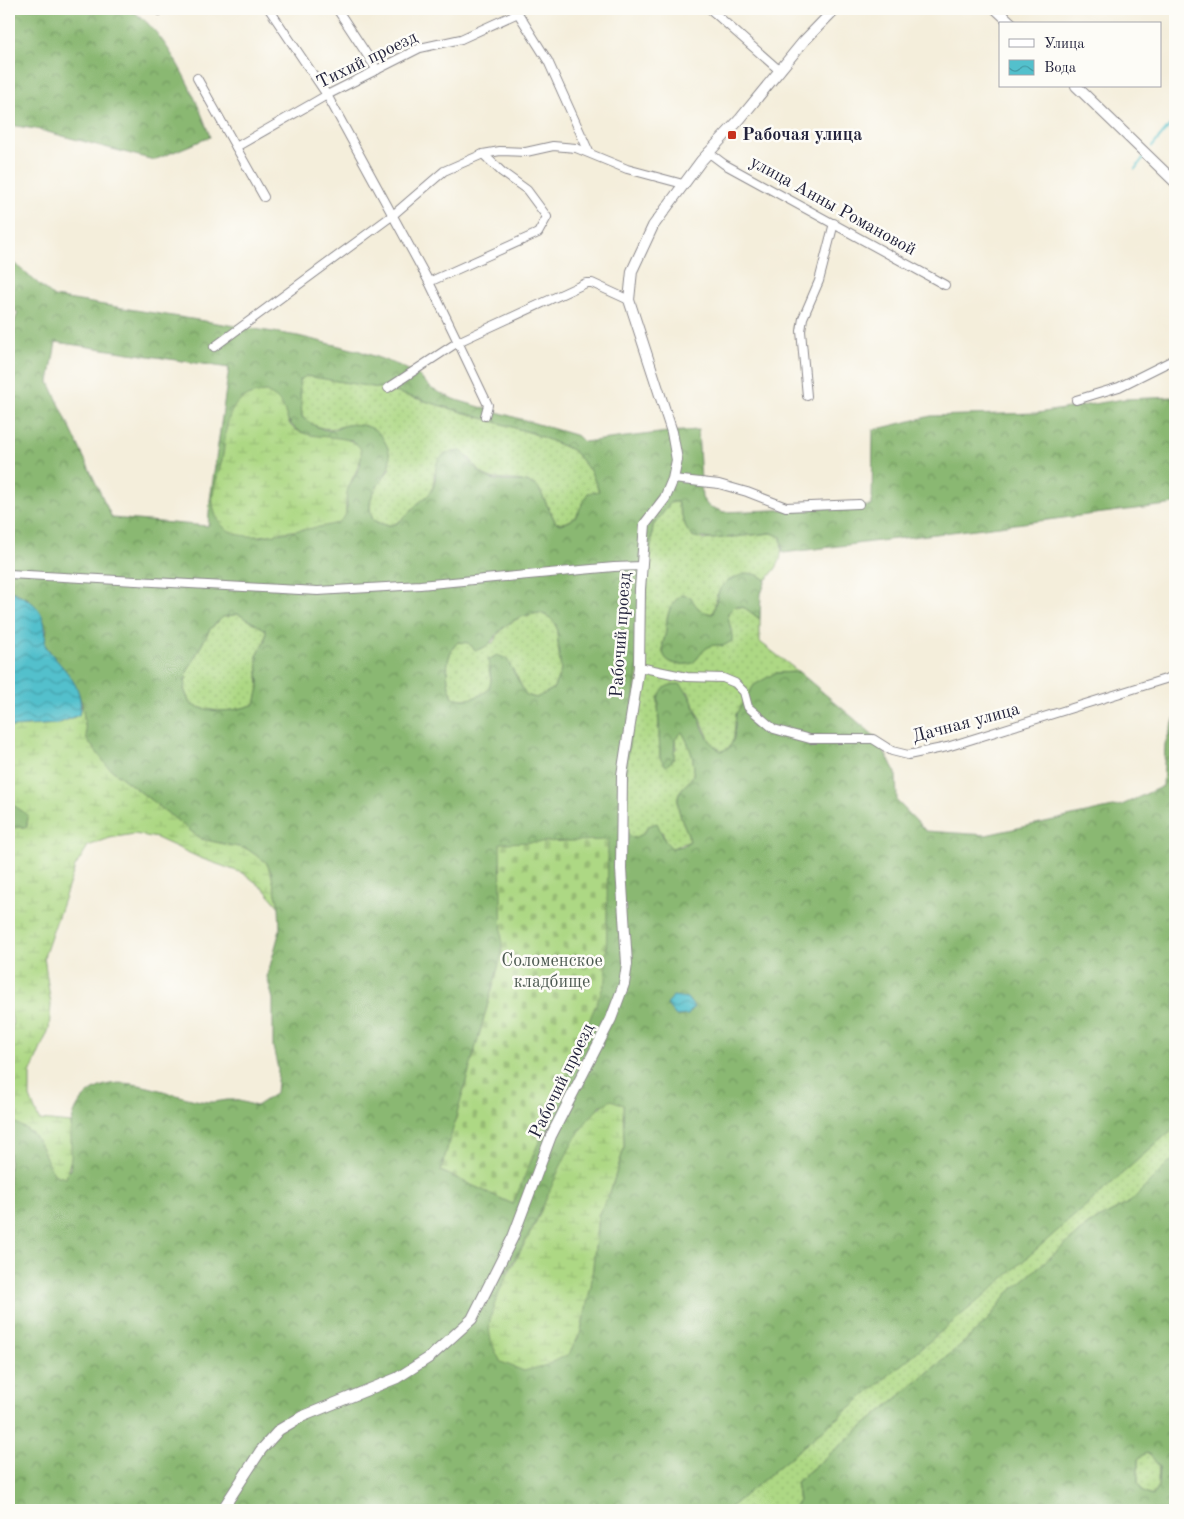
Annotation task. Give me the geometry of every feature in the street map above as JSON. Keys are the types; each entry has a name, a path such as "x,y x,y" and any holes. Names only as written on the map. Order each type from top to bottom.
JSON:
{"street":[{"path":"269,9 327,95 429,282 488,405 485,416"},
{"path":"337,9 377,70"},
{"path":"710,9 780,71"},
{"path":"835,9 803,42 740,119 708,152 653,226 632,270 629,300 672,432 677,460 673,479 719,484 747,492 786,507 860,504"},
{"path":"996,9 1010,22"},
{"path":"517,11 548,61 589,152"},
{"name":"Тихий проезд","path":"236,147 327,95 420,48 461,39 517,11"},
{"path":"197,78 264,197"},
{"path":"1078,88 1175,182"},
{"path":"214,347 393,215 444,171 483,154 500,151 526,152 553,146 576,148 627,169 683,184"},
{"name":"улица Анны Романовой","path":"708,152 724,164 945,285"},
{"path":"429,282 538,233 547,217 527,190 502,172 483,154"},
{"path":"806,396 801,331 803,318 819,281 834,224"},
{"path":"388,388 458,342 586,283 592,283 629,300"},
{"path":"1076,400 1118,386 1175,359"},
{"name":"Рабочий проезд","path":"222,1510 261,1450 279,1430 301,1417 397,1378 430,1357 472,1319 513,1237 551,1136 611,1019 624,984 627,947 621,861 622,775 639,667 645,524 665,498 673,479"},
{"path":"9,574 318,591 420,585 642,566"},
{"name":"Дачная улица","path":"639,667 688,677 723,678 735,683 744,692 748,707 774,729 788,734 810,739 873,739 892,751 908,755 947,747 1175,676"}],"green space":[{"path":"93,7 130,10 143,19 156,32 168,49 198,104 210,137 154,160 36,129 9,125 9,9"},
{"path":"9,259 54,297 298,336 360,351 417,374 432,389 453,399 578,436 584,442 698,430 702,498 708,506 724,512 872,506 873,430 931,416 1038,413 1124,399 1175,397 1175,504 783,553 781,537 772,533 713,539 693,537 687,530 677,502 671,502 653,526 627,762 626,831 633,838 643,834 648,826 657,823 665,841 672,848 682,846 690,841 678,806 678,796 692,777 694,767 687,741 682,732 675,739 674,759 666,766 660,758 658,699 666,687 672,685 680,684 687,691 708,737 713,745 721,751 729,748 734,738 736,714 754,685 775,673 799,672 877,738 896,773 897,801 926,831 986,835 1122,805 1163,786 1165,744 1175,717 1175,1127 979,1300 727,1510 9,1510 9,1117 36,1137 55,1175 70,1170 70,1134 73,1116 82,1100 95,1089 110,1084 125,1083 208,1102 234,1100 256,1106 276,1093 278,1069 273,1047 273,999 267,977 280,930 279,907 271,873 266,862 247,849 201,839 108,767 87,740 82,704 73,681 44,644 47,629 29,599 9,590 9,538 13,531 9,503 9,465 14,439 9,435 9,338 18,312 9,309","holes":["56,342 229,368 208,526 112,518 49,382","306,376 385,389 532,433 573,450 591,472 599,491 588,493 573,519 563,523 556,523 538,487 525,482 501,481 484,476 461,451 442,456 436,466 434,486 430,493 397,523 387,525 373,520 370,508 371,497 387,471 390,462 389,451 379,433 366,426 352,424 333,430 326,430 302,417 299,381","285,413 295,429 303,433 322,438 352,440 361,456 360,466 346,492 347,507 338,523 258,537 221,524 213,506 213,495 223,458 229,419","541,613 549,617 556,624 561,671 553,689 536,698 526,695 507,659 497,655 488,660 491,680 489,689 481,695 472,698 453,697 447,676 448,661 453,647 458,642 468,643 475,650 481,649 508,624 531,614","238,614 266,630 265,641 257,656 259,687 255,704 223,711 215,711 190,704 184,689 187,672 210,629 223,617","502,954 513,1204 441,1171","687,998 694,1007 688,1015 676,1016 667,1005","601,1105 623,1105 624,1148 610,1192 598,1215 591,1286 580,1334 507,1272 529,1235 580,1134"]},
{"path":"306,375 385,389 532,433 573,450 591,472 599,491 575,517 563,523 556,523 538,487 528,482 492,478 485,475 469,457 434,474 434,482 430,493 400,521 391,525 379,523 373,520 370,512 371,499 390,468 347,425 328,429 313,425 302,417 299,381"},
{"path":"266,392 280,402 288,422 296,430 311,435 338,438 358,445 361,451 359,465 347,492 345,516 338,523 269,535 245,536 234,533 224,527 217,518 213,505 213,494 222,460 230,415 233,408 244,398"},
{"path":"671,502 677,502 687,530 703,540 772,533 781,537 781,550 778,564 766,580 758,575 717,594 713,614 703,612 681,595 669,610 663,646 666,658 678,664 693,663 705,648 733,631 728,622 728,612 735,606 745,608 760,619 760,642 799,672 775,673 736,714 734,738 729,749 721,751 712,745 688,691 658,699 660,758 676,749 675,739 682,732 687,741 694,766 692,777 678,796 679,810 690,841 672,848 665,841 662,831 633,838 626,831 627,762 653,526"},
{"path":"748,573 758,575 766,580 761,594 760,619 745,608 735,606 728,613 732,641 723,646 713,645 709,647 693,663 678,664 669,661 664,654 663,646 669,610 677,599 681,595 691,597 699,609 713,614 722,586 731,579"},
{"path":"540,613 549,617 556,624 561,671 553,689 536,698 526,695 512,668 489,670 490,689 481,695 467,699 453,697 448,683 447,668 450,654 458,642 493,643 501,631 512,622 525,616"},
{"path":"238,614 266,629 265,641 257,656 259,687 256,704 239,709 215,711 190,704 184,689 187,672 210,629 223,617"},
{"path":"82,704 87,740 108,767 201,839 247,849 266,862 271,873 279,907 264,889 245,874 200,858 157,838 134,834 110,838 88,846 75,867 44,957 51,1005 49,1029 30,1074 30,1097 39,1120 71,1123 71,1158 66,1178 55,1175 36,1137 9,1117 9,1040 12,1024 9,1007 9,828 27,827 28,815 9,802 9,727 57,724 79,715"},
{"path":"9,802 28,815 27,827 9,828"},
{"name":"Соломенское кладбище","path":"608,840 606,980 513,1204 441,1171 502,954 500,843"},
{"path":"612,1100 623,1105 624,1148 610,1192 598,1215 591,1286 580,1334 569,1354 547,1365 524,1371 501,1362 495,1351 489,1329 494,1304 532,1230 575,1139 586,1122 598,1109"},
{"path":"1175,1127 1175,1157 1130,1202 1088,1225 1008,1294 989,1319 961,1345 796,1482 799,1501 792,1510 727,1510"},
{"path":"1175,1157 1175,1510 791,1510 799,1501 796,1482 961,1345 989,1319 1007,1294 1088,1225 1130,1202","holes":["1146,1453 1159,1466 1158,1487 1152,1496 1143,1492 1138,1483 1138,1459"]},
{"path":"1145,1453 1150,1455 1159,1466 1158,1487 1152,1496 1143,1492 1138,1484 1138,1459"}],"water":[{"path":"9,590 27,599 39,610 45,624 45,645 70,677 79,694 79,715 57,724 9,727"},
{"path":"673,996 687,998 694,1007 688,1015 676,1016 667,1005"}],"waterway":[{"path":"1152,147 1175,119"},
{"path":"1135,169 1144,157"}],"place":[{"name":"Рабочая улица","path":"732,135"}]}
